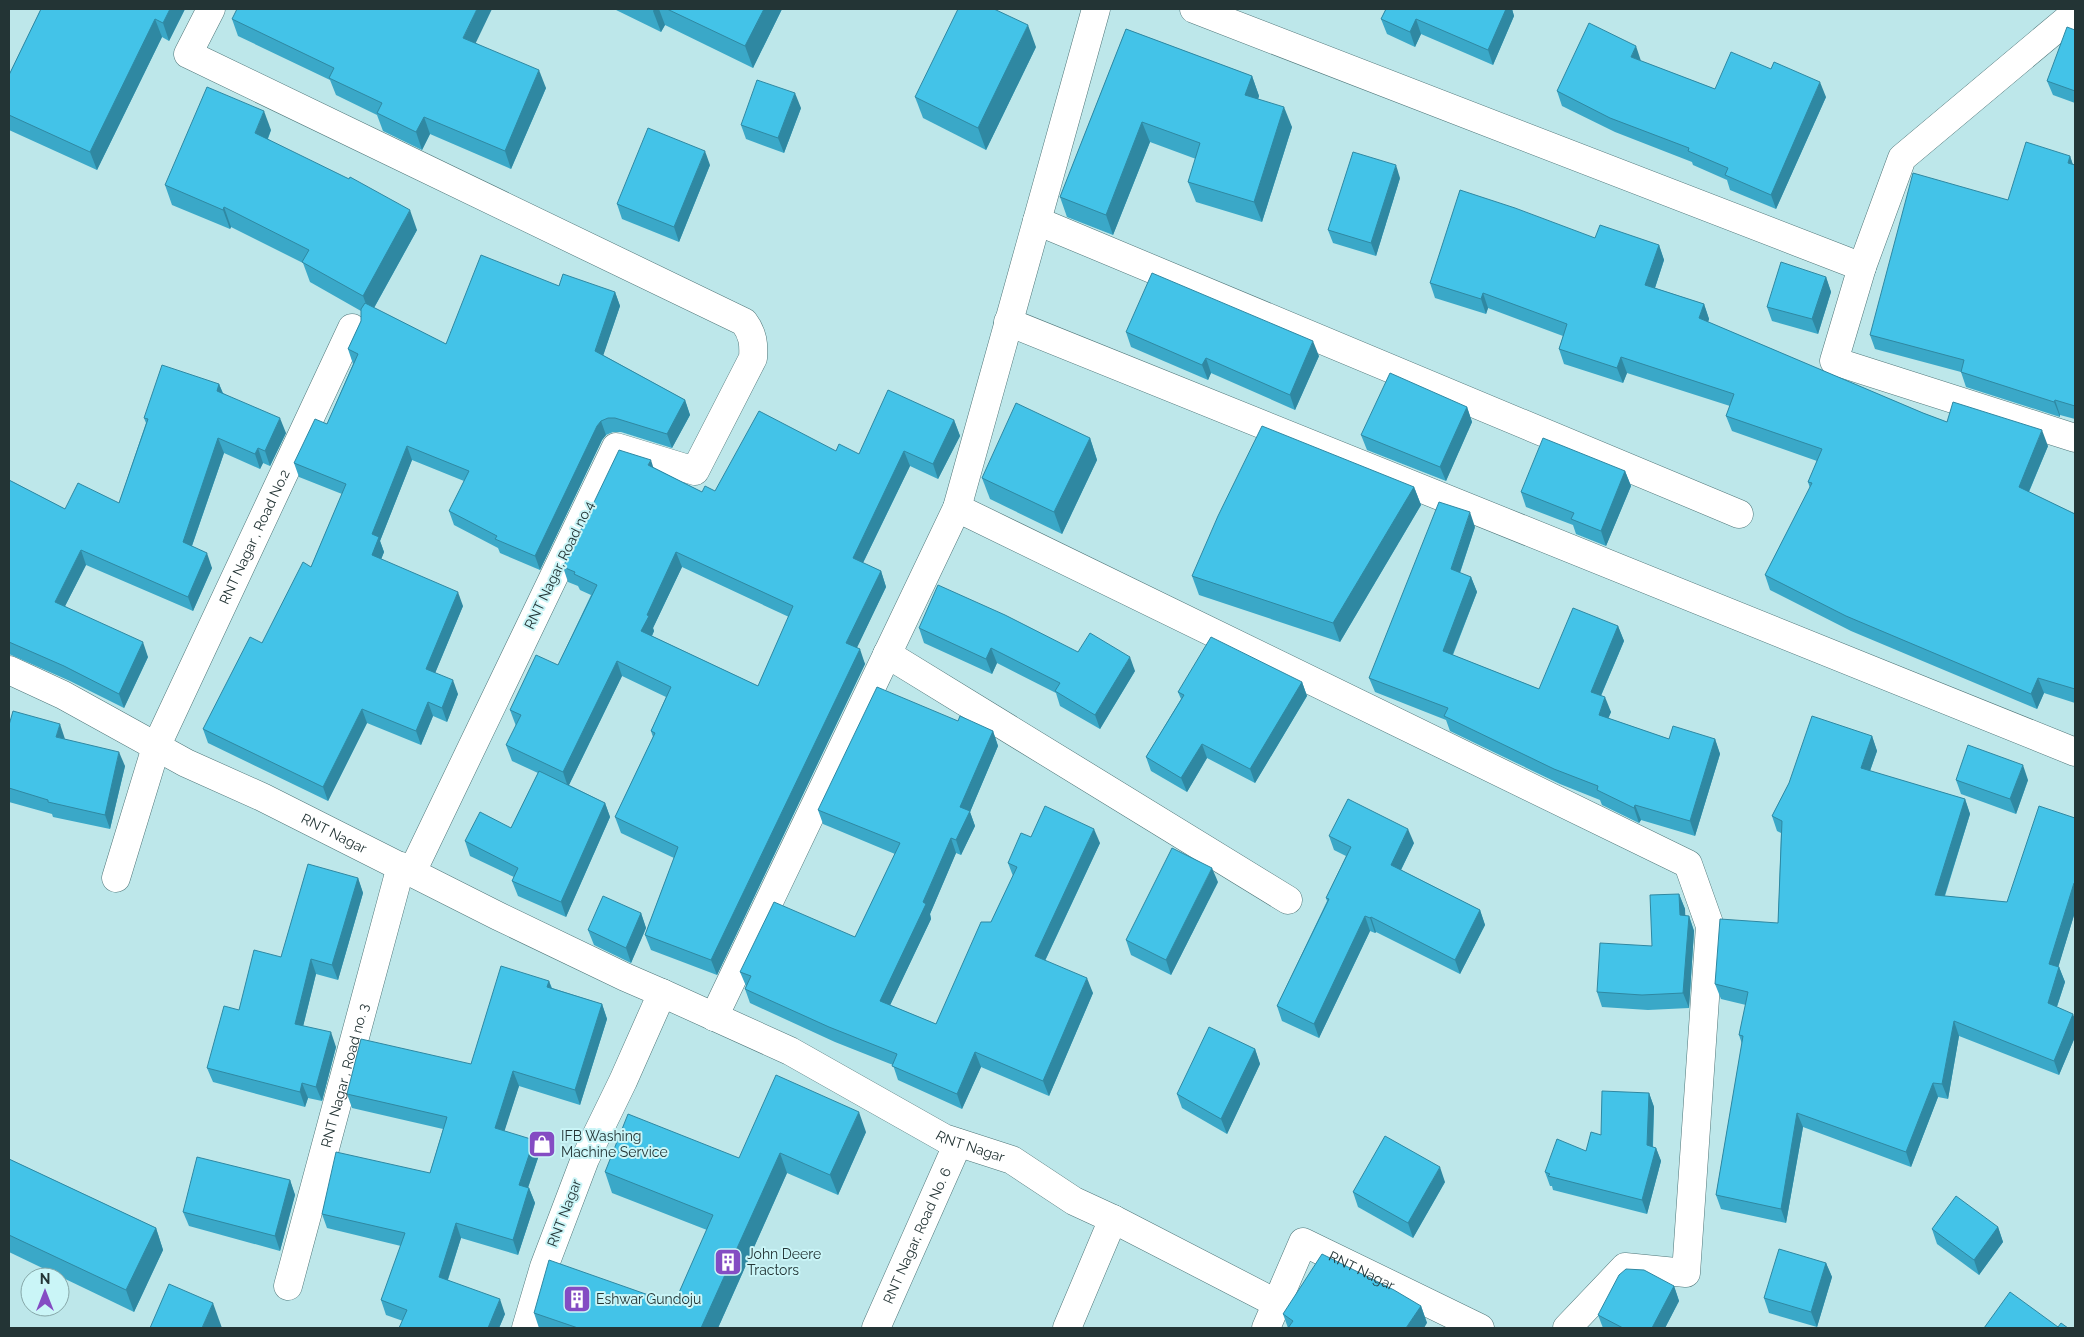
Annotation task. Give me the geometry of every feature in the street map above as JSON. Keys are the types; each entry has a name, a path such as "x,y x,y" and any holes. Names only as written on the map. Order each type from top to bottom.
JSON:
{"street":[{"name":"RNT Nagar, Road no.4","path":"211,9 188,54 744,322 750,330 754,344 753,358 695,471 616,447 407,869"},
{"path":"714,1017 957,508 1096,9"},
{"path":"1194,9 1862,267"},
{"path":"2075,13 1902,158 1862,267 1834,361 2075,438"},
{"path":"1037,221 1740,514"},
{"path":"1008,322 2075,752"},
{"name":"RNT Nagar , Road No.2","path":"116,878 156,747 352,328"},
{"path":"957,508 1688,864 1710,926 1686,1273 1625,1266 1566,1328"},
{"path":"887,654 1288,900"},
{"name":"RNT Nagar","path":"9,670 63,695 186,763 262,797 540,936 625,977 790,1051 944,1138 1012,1160 1074,1201 1276,1304"},
{"name":"RNT Nagar , Road no. 3","path":"288,1286 407,869"},
{"name":"RNT Nagar","path":"526,1328 544,1267 584,1160 623,1081 662,992"},
{"name":"RNT Nagar, Road No. 6","path":"876,1328 958,1143"},
{"path":"1067,1328 1112,1219"},
{"name":"RNT Nagar","path":"1266,1328 1303,1242 1480,1328"}],"building":[{"path":"41,9 170,9 163,23 155,19 90,152 9,115 9,75"},
{"path":"237,9 477,9 463,38 539,70 505,151 424,117 416,132 377,113 382,103 329,78 334,68 232,19"},
{"path":"667,9 764,9 745,46"},
{"path":"958,9 994,9 1028,25 978,128 915,97"},
{"path":"1386,9 1506,9 1488,50 1416,19 1410,32 1381,19"},
{"path":"1589,23 1636,46 1631,57 1715,89 1731,52 1771,69 1774,62 1820,82 1771,195 1725,175 1728,168 1688,151 1689,148 1610,118 1557,91"},
{"path":"2067,27 2075,30 2075,91 2047,81"},
{"path":"1126,29 1252,76 1245,95 1284,107 1254,202 1188,182 1200,143 1142,122 1106,215 1060,197"},
{"path":"757,80 795,93 778,138 741,125"},
{"path":"207,87 264,111 255,133 349,179 350,177 410,210 363,296 302,262 309,250 224,207 223,210 165,185"},
{"path":"648,128 705,151 674,227 617,204"},
{"path":"2026,142 2070,156 2068,163 2075,165 2075,406 2055,400 2054,402 1961,372 1964,360 1870,335 1913,173 2008,200"},
{"path":"1353,152 1396,165 1371,243 1328,230"},
{"path":"1460,190 1595,238 1600,225 1659,245 1645,285 1704,304 1699,318 1923,413 1947,422 1953,402 2042,430 2019,487 2075,514 2075,689 2038,678 2031,694 1846,616 1765,575 1812,483 1808,482 1822,449 1726,416 1734,394 1621,357 1617,368 1559,349 1567,324 1483,293 1481,299 1430,283"},
{"path":"481,255 559,286 563,274 615,292 595,351 685,400 667,434 615,418 601,421 535,556 495,539 497,536 449,511 469,471 407,446 372,534 379,537 372,555 458,592 426,669 453,680 442,708 428,702 416,731 362,709 323,787 203,729 250,637 262,643 303,562 311,567 346,484 294,463 315,419 327,424 358,354 348,349 361,321 361,309 365,303 446,344"},
{"path":"1781,262 1826,277 1812,319 1767,307"},
{"path":"1152,273 1313,341 1290,395 1206,358 1202,365 1126,332"},
{"path":"162,365 219,384 217,391 280,418 265,451 258,448 255,454 218,438 183,542 207,553 188,597 81,550 55,602 143,642 119,694 64,666 9,642 9,480 65,509 78,483 119,503 148,419 144,418"},
{"path":"1390,373 1467,407 1440,467 1361,435"},
{"path":"888,390 954,420 933,464 904,451 853,558 881,571 846,643 860,649 711,960 645,935 678,847 615,817 655,733 651,731 671,687 617,661 563,772 506,745 521,715 510,710 536,655 558,665 597,585 563,567 619,450 651,460 648,465 702,492 705,486 715,491 759,411 836,451 839,444 859,454","holes":["676,552 793,606 758,686 641,631"]},
{"path":"1016,403 1090,438 1054,512 982,478"},
{"path":"1262,426 1414,487 1333,623 1192,576 1218,516"},
{"path":"1543,438 1625,471 1601,531 1571,519 1574,513 1521,492"},
{"path":"1439,502 1470,512 1451,569 1471,577 1443,651 1539,689 1573,608 1618,626 1591,692 1605,697 1599,715 1669,739 1673,726 1715,739 1690,821 1635,805 1634,808 1597,790 1598,786 1554,769 1444,716 1448,708 1369,678"},
{"path":"938,585 1005,615 1078,652 1090,633 1130,657 1095,715 1055,691 1060,683 991,648 986,659 919,628"},
{"path":"1211,637 1302,682 1250,769 1202,744 1181,778 1146,757 1184,695 1178,692"},
{"path":"877,687 958,721 960,716 993,731 960,807 970,811 956,840 951,838 923,902 926,904 880,1001 936,1024 981,922 991,922 1017,867 1008,863 1021,833 1031,837 1045,806 1094,829 1035,956 1087,978 1043,1081 975,1052 957,1094 892,1066 897,1054 829,1027 745,989 751,976 740,972 774,902 855,937 900,843 818,810"},
{"path":"13,711 60,724 56,737 119,752 105,815 48,802 48,800 9,788 9,725"},
{"path":"1812,716 1872,736 1861,768 1965,799 1935,895 2007,902 2039,806 2075,818 2075,883 2049,964 2059,967 2048,1003 2073,1014 2054,1061 1954,1021 1942,1084 1933,1083 1906,1152 1797,1113 1781,1209 1716,1195 1743,1036 1739,1035 1748,992 1715,984 1720,919 1778,923 1782,821 1772,816 1789,783"},
{"path":"1968,745 2023,765 2010,799 1956,780"},
{"path":"539,771 605,803 561,902 512,881 518,868 465,841 480,812 511,828"},
{"path":"1348,799 1408,829 1391,865 1480,910 1455,960 1371,917 1365,916 1314,1024 1277,1006 1329,899 1326,898 1351,847 1329,836"},
{"path":"1172,848 1212,868 1166,960 1126,940"},
{"path":"308,864 358,878 332,965 311,959 295,1024 331,1032 316,1087 302,1083 300,1092 207,1068 224,1006 239,1010 254,950 281,957"},
{"path":"1679,894 1680,915 1689,916 1683,993 1642,995 1597,992 1600,943 1652,946 1650,895"},
{"path":"603,896 641,913 626,948 588,930"},
{"path":"501,966 549,981 547,987 602,1004 575,1090 513,1071 495,1128 534,1140 519,1185 529,1188 513,1240 456,1223 439,1277 500,1299 488,1328 399,1328 407,1310 381,1300 405,1233 322,1214 336,1152 430,1173 447,1117 347,1094 361,1039 471,1064"},
{"path":"1209,1027 1255,1049 1221,1119 1177,1094"},
{"path":"776,1075 859,1112 830,1175 780,1153 701,1328 578,1328 534,1313 549,1260 674,1304 713,1215 605,1172 628,1114 739,1158"},
{"path":"1602,1091 1649,1093 1647,1145 1656,1148 1642,1200 1548,1176 1550,1174 1545,1172 1557,1139 1586,1151 1591,1132 1601,1135"},
{"path":"1385,1136 1440,1167 1408,1223 1353,1192"},
{"path":"197,1157 290,1180 275,1236 183,1212"},
{"path":"9,1159 156,1228 126,1290 9,1235"},
{"path":"1956,1196 1998,1227 1974,1260 1932,1229"},
{"path":"1779,1249 1826,1263 1811,1312 1764,1298"},
{"path":"1322,1254 1394,1290 1421,1306 1406,1328 1288,1328 1293,1321 1283,1314"},
{"path":"1626,1269 1644,1270 1674,1286 1652,1328 1623,1328 1598,1315 1619,1275"},
{"path":"169,1284 213,1303 202,1328 150,1328"},
{"path":"2010,1292 2058,1327 2061,1323 2068,1328 1984,1328"}],"place":[{"name":"IFB Washing Machine Service","path":"542,1144"},
{"name":"John Deere Tractors","path":"728,1262"},
{"name":"Eshwar Gundoju","path":"577,1299"}]}
